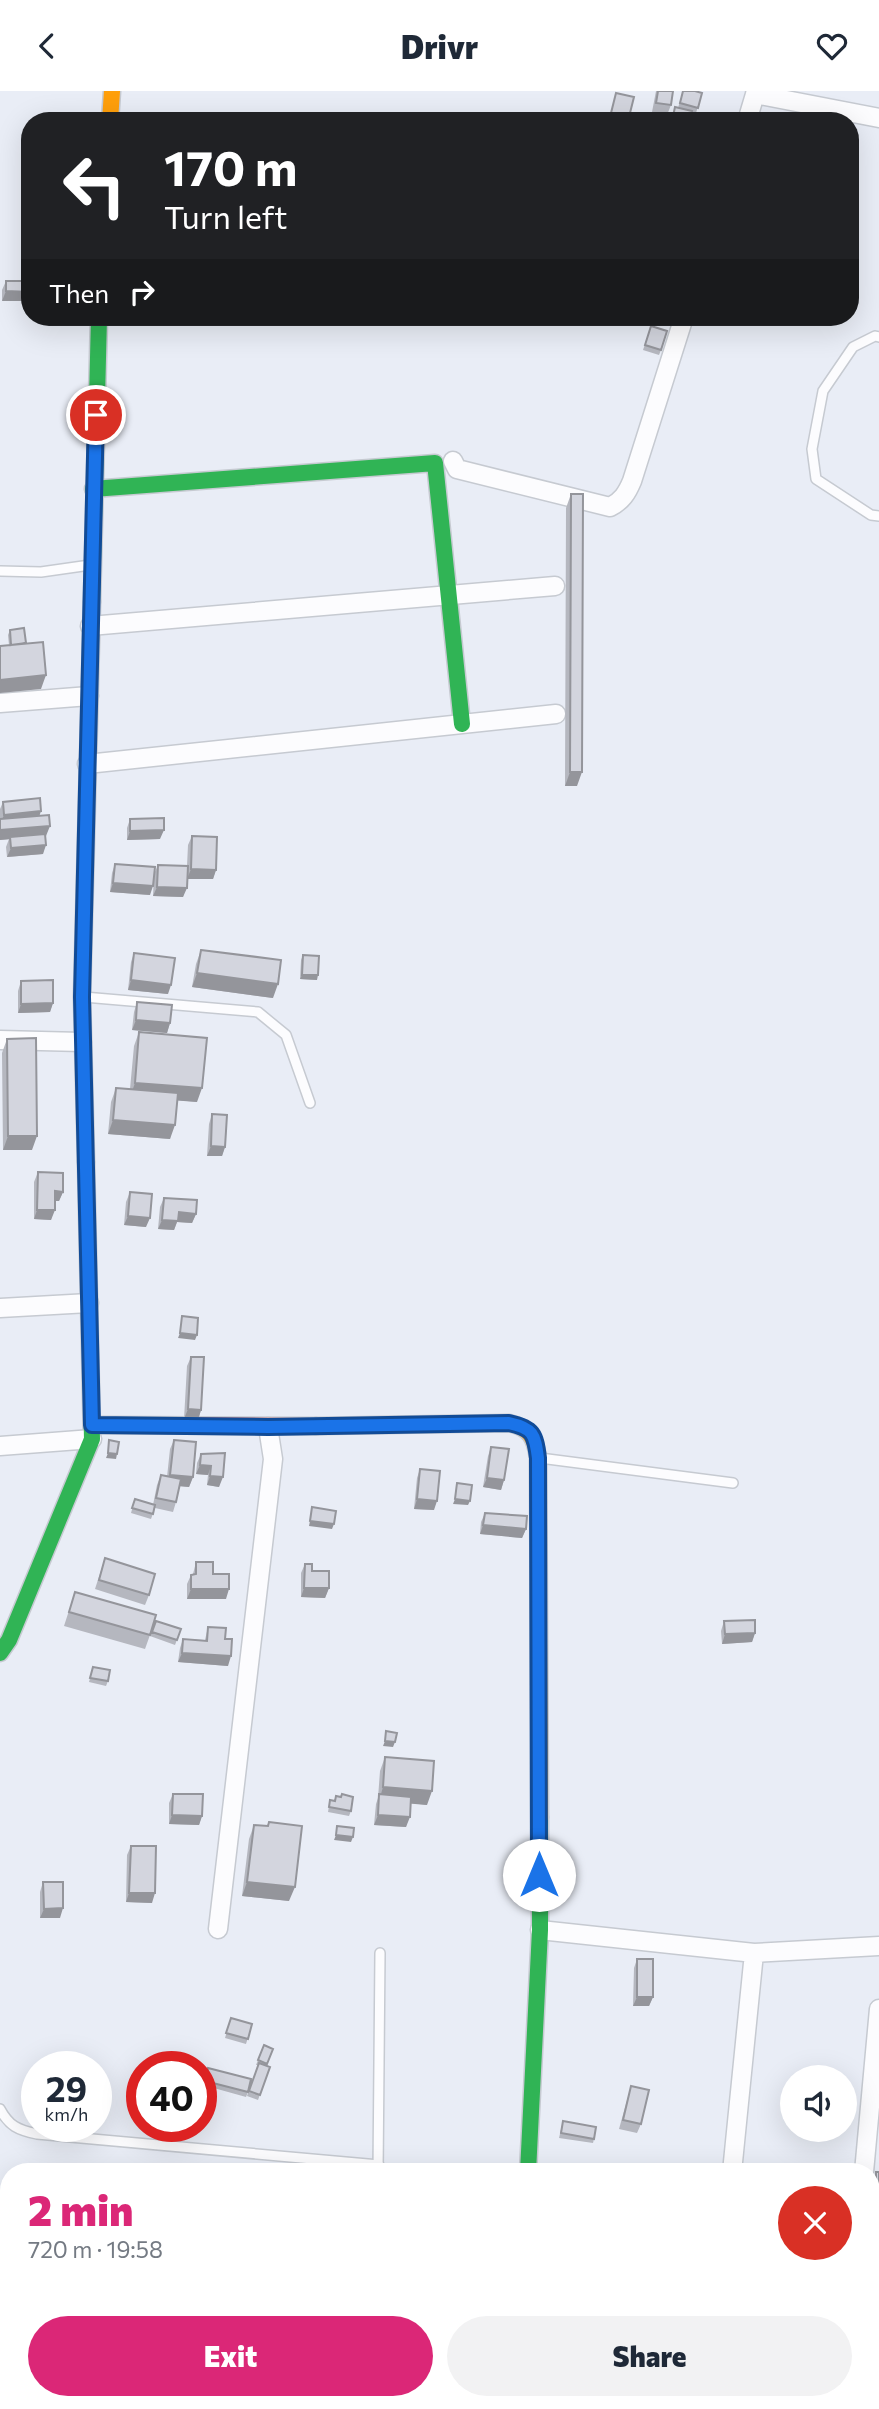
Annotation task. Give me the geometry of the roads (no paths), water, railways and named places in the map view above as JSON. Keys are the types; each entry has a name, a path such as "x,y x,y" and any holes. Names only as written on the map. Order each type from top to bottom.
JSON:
{"street":[{"path":"111,112 113,91"},
{"path":"750,112 756,92 851,112"},
{"path":"859,114 879,118"},
{"path":"0,1653 9,1640 92,1432 82,997 99,326"},
{"path":"453,461 457,469 610,507 617,503 632,481 681,326"},
{"path":"93,489 435,463 463,724"},
{"path":"90,626 555,586"},
{"path":"0,703 89,696"},
{"path":"87,764 556,714"},
{"path":"0,1040 82,1042"},
{"path":"0,1308 89,1303"},
{"path":"0,1445 92,1432 268,1427 509,1423 530,1431 535,1439 538,1458 540,1930 528,2163"},
{"path":"218,1929 273,1459 268,1427"},
{"path":"540,1930 754,1953 879,1946"},
{"path":"733,2163 754,1953"},
{"path":"865,2163 879,2009"}],"lane":[{"path":"879,337 875,336 853,347 824,391 812,449 816,479 871,515 879,516"},
{"path":"0,571 41,572 92,565"},
{"path":"82,997 258,1012 286,1035 310,1103"},
{"path":"538,1458 733,1483"},
{"path":"379,2163 380,1953"},
{"path":"0,2109 17,2130 37,2134 329,2163"}]}
